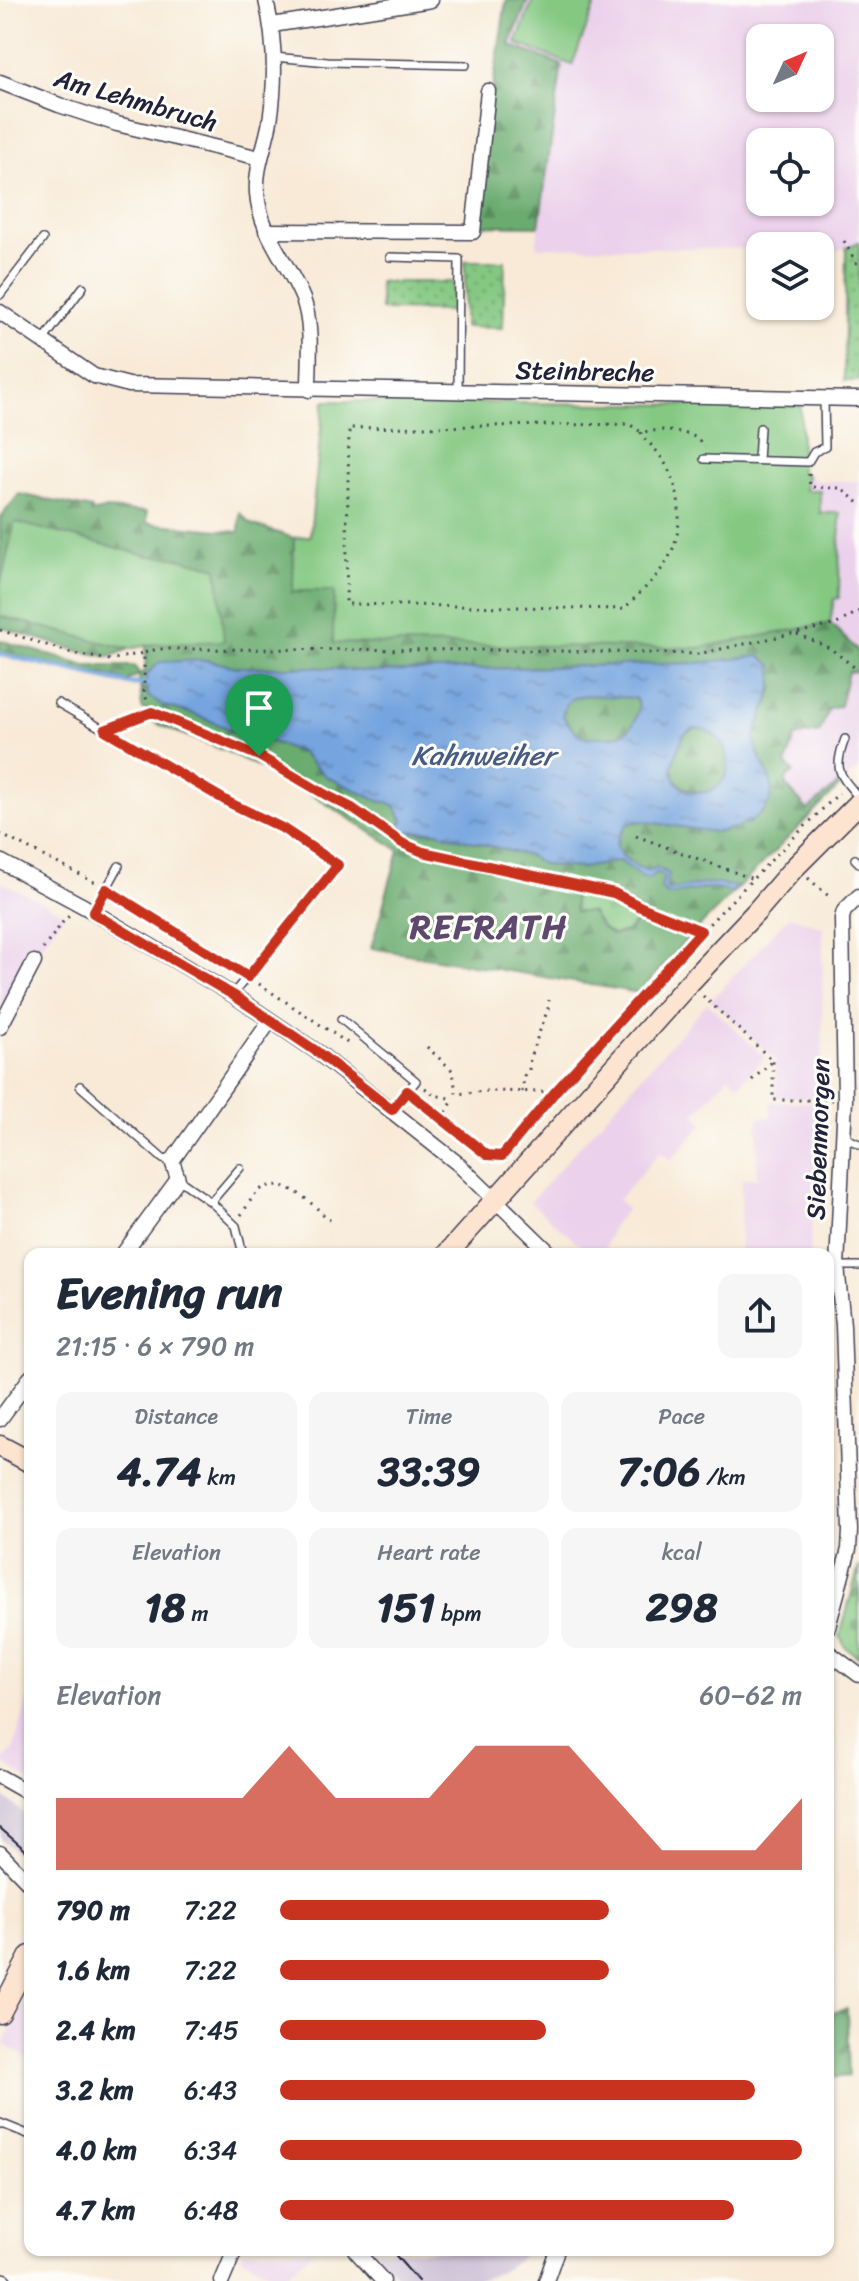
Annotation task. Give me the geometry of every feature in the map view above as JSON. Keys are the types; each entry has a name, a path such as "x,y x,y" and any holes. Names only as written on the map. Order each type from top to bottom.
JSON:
{"main road":[{"path":"452,1248 723,945 859,801"},
{"path":"0,1446 24,1459"},
{"path":"0,2013 24,1967"}],"street":[{"path":"266,0 272,25 274,57 270,120 260,158 256,191 266,231 303,300 308,319 309,390"},
{"path":"272,25 431,0"},
{"name":"Am Lehmbruch","path":"0,82 117,124 260,158"},
{"path":"266,231 473,232 488,91"},
{"name":"Steinbreche","path":"1,315 94,376 129,385 859,399"},
{"path":"0,861 233,995 316,1051 457,1163 545,1248"},
{"path":"844,911 859,896"},
{"name":"Siebenmorgen","path":"834,1282 845,1100 844,911"},
{"path":"0,1027 34,962"},
{"path":"127,1248 178,1179 172,1161 270,1021"},
{"name":"Siebenmorgen","path":"834,1291 843,1325 850,1531 849,1549 835,1576"},
{"path":"0,1419 24,1386"},
{"path":"834,1656 859,1675"},
{"path":"0,1777 24,1791"},
{"path":"0,1853 24,1878"},
{"path":"222,2281 232,2256"},
{"path":"360,2256 383,2281"},
{"path":"546,2281 555,2256"}],"lane":[{"path":"274,57 328,62 466,65"},
{"path":"0,295 43,239"},
{"path":"390,257 459,259 458,392"},
{"path":"42,342 83,287"},
{"path":"708,459 808,462 814,452 825,447 824,400"},
{"path":"758,460 760,428"},
{"path":"58,703 230,803 282,828 338,865 233,995"},
{"path":"845,739 837,761 840,773 859,801"},
{"path":"89,910 119,866"},
{"path":"341,1019 416,1081 392,1110"},
{"path":"80,1086 163,1159 172,1161"},
{"path":"842,1136 859,1144"},
{"path":"211,1202 240,1168"},
{"path":"178,1179 211,1202 236,1226 242,1248"},
{"path":"837,1266 859,1266"},
{"path":"0,2123 24,2133"}],"path":[{"path":"844,241 857,258 859,268"},
{"path":"641,432 642,437 663,457 673,477 678,501 677,530 665,565 624,609 346,604 349,428 629,424 641,432 663,430 695,437 707,447 708,459"},
{"path":"808,462 810,487 840,488 859,503"},
{"path":"0,630 74,654 110,660 157,649 698,654 837,624 859,611"},
{"path":"797,634 830,648 859,671"},
{"path":"144,653 144,693 152,712"},
{"path":"105,730 152,712 259,756 352,808 402,843 423,852 614,893 701,931 723,945"},
{"path":"407,1091 487,1155 502,1156 555,1092 701,931 848,784"},
{"path":"0,834 106,889 248,977 356,1049"},
{"path":"636,836 753,879"},
{"path":"811,880 844,911"},
{"path":"34,962 65,919 89,910"},
{"path":"689,983 773,1061 773,1100 845,1100"},
{"path":"522,1092 524,1076 529,1070 530,1057 549,1000"},
{"path":"427,1047 453,1071 455,1096 442,1119"},
{"path":"752,1080 773,1061"},
{"path":"416,1081 434,1095 555,1092"},
{"path":"234,1224 262,1188 279,1185 297,1194 334,1224"}],"shaded area":[{"path":"528,0 859,0 859,242 834,250 834,232 746,232 746,249 536,247 562,65 510,45"},
{"path":"807,475 818,481 859,481 859,652 830,623 834,599 839,598 840,513 819,513 819,491 805,490"},
{"path":"848,671 859,671 859,767 809,810 786,786 786,779 793,772 786,764 795,737 820,732 829,709 840,705"},
{"path":"0,881 65,914 34,956 26,953 0,1011"},
{"path":"789,916 823,927 822,1097 776,1097 775,1059 711,1000"},
{"path":"707,1003 765,1057 739,1085 729,1076 695,1114 704,1123 671,1160 660,1152 618,1200 627,1209 613,1225 605,1248 583,1248 530,1202"},
{"path":"771,1102 823,1102 825,1108 823,1180 814,1180 810,1248 739,1248 742,1179 757,1178 758,1118 771,1117"},
{"path":"24,1712 24,1776 0,1762 13,1751"},
{"path":"0,1794 24,1813 24,1860 0,1839"},
{"path":"24,2001 24,2056 3,2044"},
{"path":"241,2256 307,2256 279,2280"},
{"path":"379,2256 521,2256 500,2272 485,2278 404,2281"}],"green space":[{"path":"506,0 528,0 510,45 562,65 539,226 472,225"},
{"path":"533,0 597,0 572,65 516,43"},
{"path":"859,242 859,381 844,381 846,248"},
{"path":"465,261 505,261 503,328 464,327"},
{"path":"379,282 452,282 452,311 381,310"},
{"path":"324,401 801,406 801,472 807,475 805,490 820,490 820,513 840,513 839,598 834,599 830,623 698,648 333,643 334,591 293,591 294,538 310,536"},
{"path":"19,494 92,509 91,513 107,509 147,512 147,523 239,532 240,513 251,524 294,538 293,590 334,591 334,643 698,648 830,623 859,652 859,671 848,672 840,706 829,709 820,732 795,737 786,764 794,772 786,779 786,786 808,810 838,784 840,786 692,934 639,993 371,948 399,850 295,784 226,751 159,725 142,708 139,675 127,681 0,652 0,640 86,666 134,666 140,674 145,671 146,646 154,644 174,557 149,556 15,523 0,586 0,518","holes":["760,656 774,687 754,738 761,759 750,823 715,832 641,821 627,823 619,837 616,846 630,863 650,871 656,867 668,874 666,887 669,890 707,888 668,895 661,889 664,877 657,872 643,878 620,861 581,868 545,865 529,856 433,831 405,832 403,821 390,802 379,801 327,777 300,752 164,706 206,660 237,667 312,667 373,672 698,663","737,887 732,892 710,888","573,891 610,897 644,913 627,932 612,935 601,927 591,912 575,912"]},
{"path":"15,522 149,556 174,557 217,568 224,641 154,644 129,649 0,616 0,586"},
{"path":"0,616 129,649 110,657 82,652 0,627"},
{"path":"588,695 634,697 639,705 635,721 621,734 586,737 570,726 562,715 570,699"},
{"path":"689,730 707,730 720,741 727,757 727,774 712,791 691,791 679,783 673,773 680,740"},
{"path":"572,891 610,897 644,913 627,932 611,936 591,912 575,912"},
{"path":"859,1566 859,1658 845,1647 840,1636"},
{"path":"847,2009 849,2076 834,2077 834,2012"}],"water":[{"name":"Kahnweiher","path":"760,656 773,666 770,694 755,738 758,754 770,779 770,801 747,823 725,831 641,821 627,824 616,846 635,866 650,871 656,867 669,874 666,887 669,890 710,883 737,887 732,892 709,888 668,895 661,889 664,877 657,872 649,879 643,878 620,861 581,868 544,865 529,856 433,831 405,832 398,828 403,820 396,807 327,777 300,752 164,706 148,696 146,675 160,662 206,660 237,667 312,667 373,672 698,663","holes":["588,695 635,698 639,705 635,721 621,734 607,737 581,735 562,715 570,699","694,728 715,736 727,756 727,772 723,780 718,786 702,792 686,789 673,773 681,740"]}],"waterway":[{"path":"0,654 131,684 152,684"}],"tram line":[{"path":"0,1828 24,1849"},
{"path":"396,2256 418,2281"}],"district":[{"name":"REFRATH","path":"489,927"}],"route":[{"path":"152,712 259,756 352,808 402,843 423,852 614,893 701,931 555,1092 502,1156 487,1155 407,1091 392,1110 316,1051 233,995 93,913 106,889 248,977 338,865 282,828 230,803 105,730 152,712"}]}
